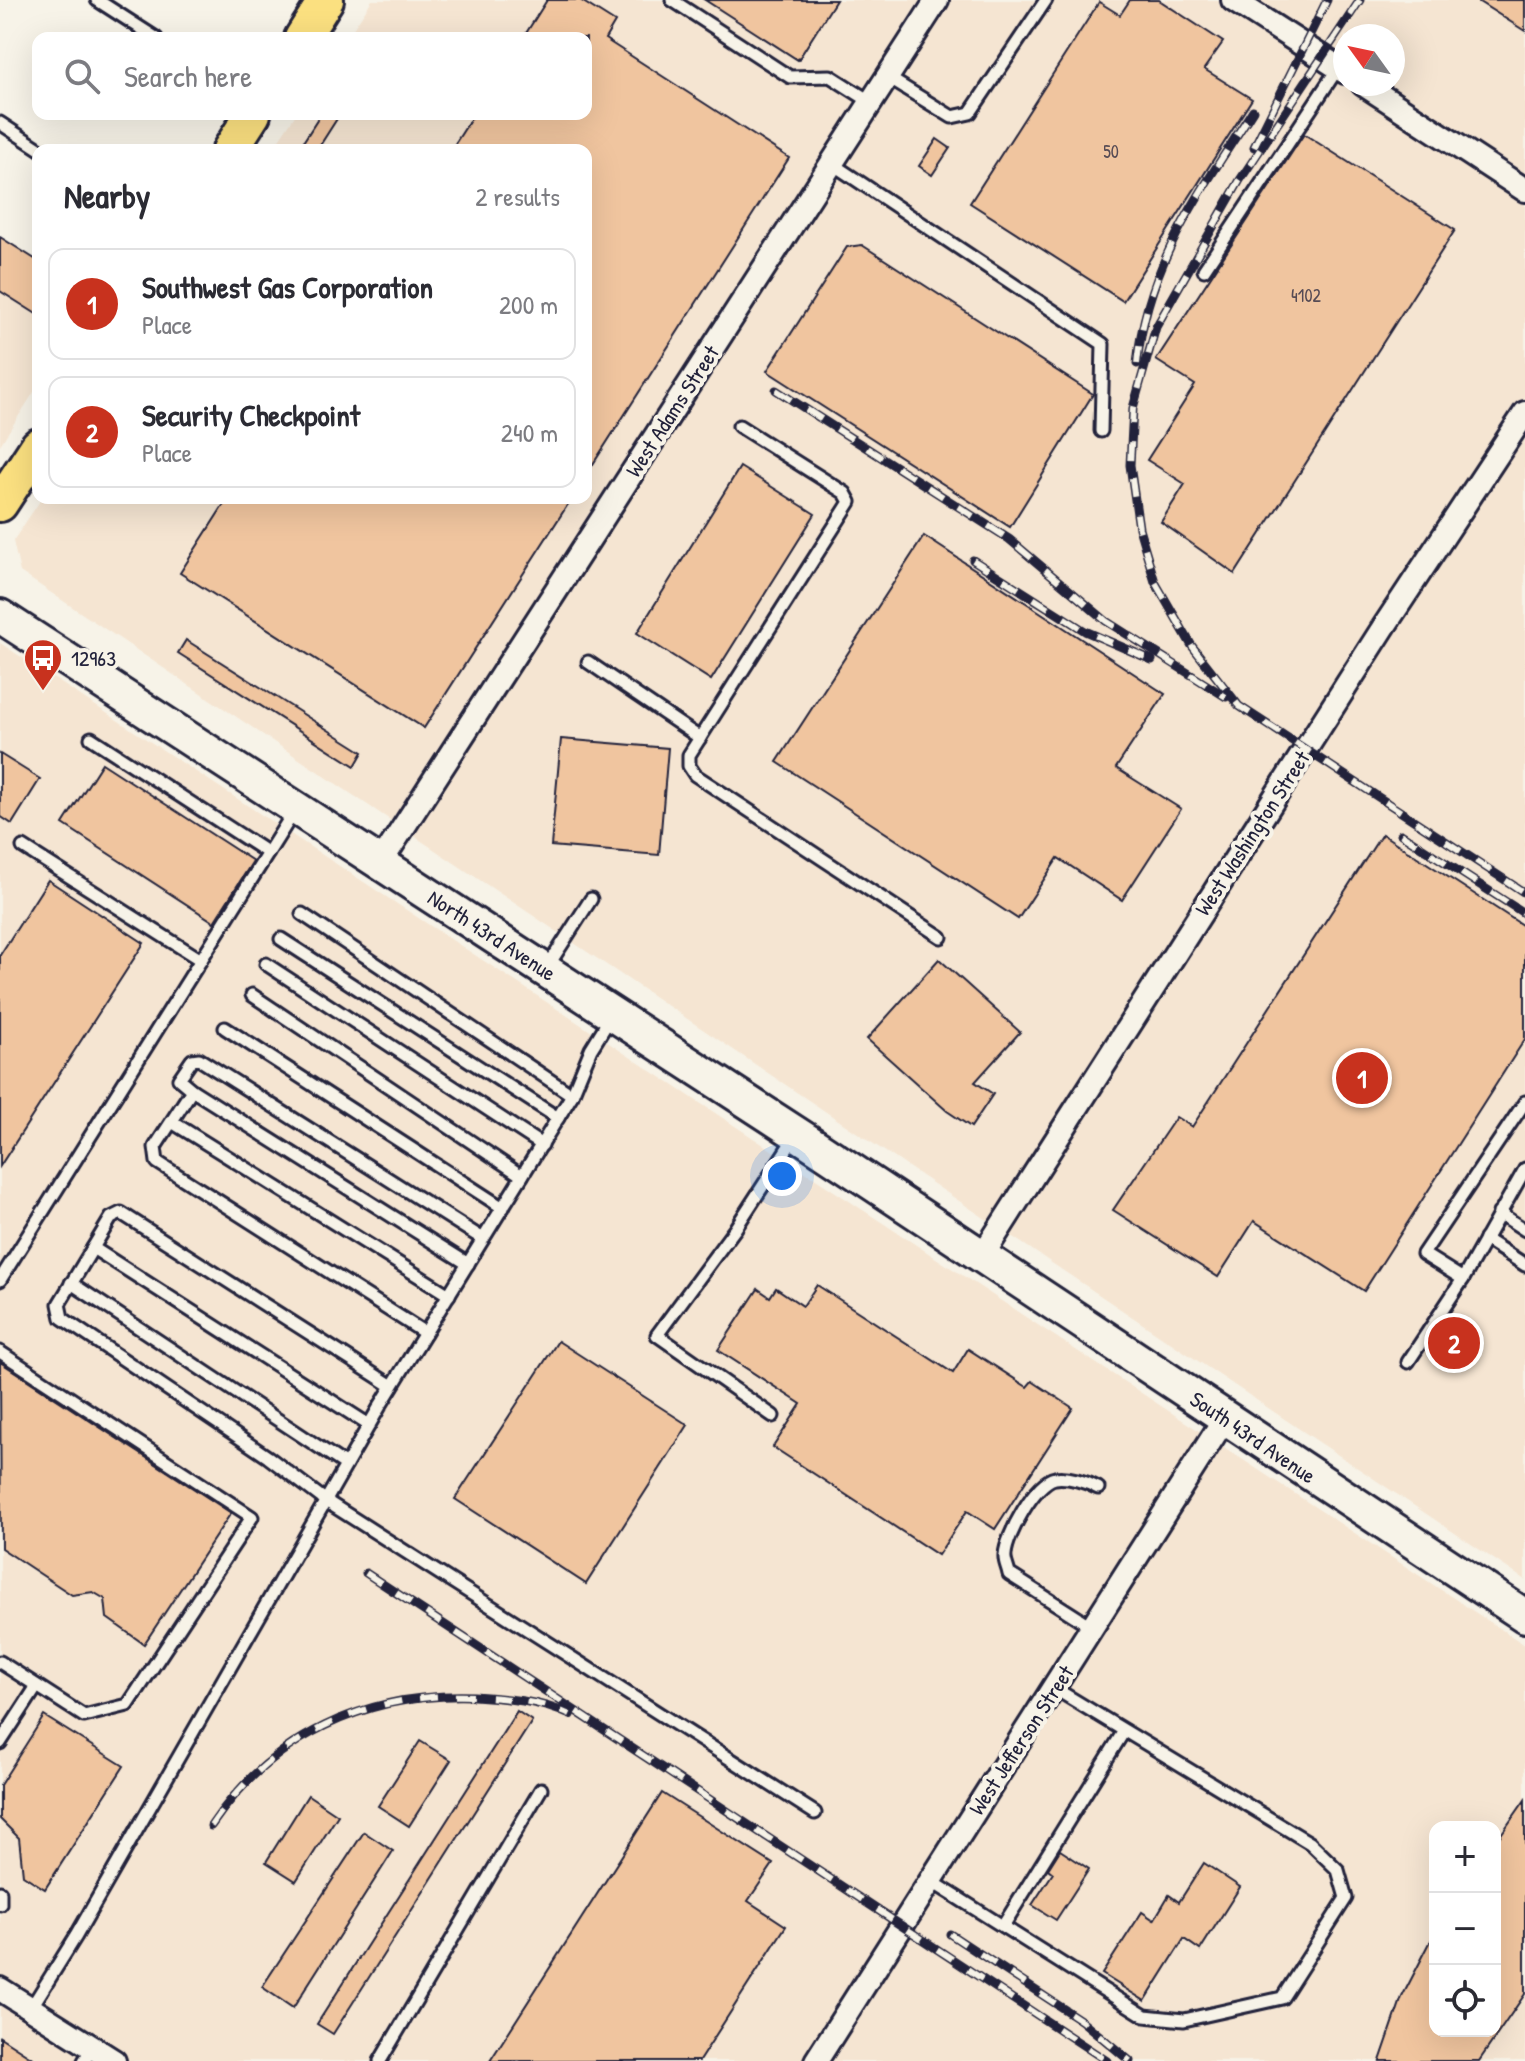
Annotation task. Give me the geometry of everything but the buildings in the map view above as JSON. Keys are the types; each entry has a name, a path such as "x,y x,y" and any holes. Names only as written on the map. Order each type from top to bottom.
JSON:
{"main road":[{"path":"306,32 326,0"},
{"path":"234,144 249,120"},
{"path":"0,504 32,455"},
{"name":"North 43rd Avenue","path":"0,616 982,1256"},
{"name":"South 43rd Avenue","path":"982,1256 1525,1616"}],"street":[{"name":"West Adams Street","path":"381,862 937,0"},
{"path":"1233,0 1333,64"},
{"path":"1381,96 1525,190"},
{"name":"West Washington Street","path":"982,1256 1377,637 1525,413"},
{"name":"West Jefferson Street","path":"816,2061 1225,1418"},
{"path":"0,1989 31,2008 88,2054 114,2061"}],"lane":[{"path":"97,0 147,32"},
{"path":"672,0 790,77 830,76 871,102"},
{"path":"887,77 952,117 970,113 1046,0"},
{"path":"1204,270 1333,83"},
{"path":"0,123 32,144"},
{"path":"831,163 1103,344 1101,431"},
{"path":"739,426 845,493 850,502 689,755 689,766 695,775 941,937"},
{"path":"588,662 700,738"},
{"path":"91,738 268,853"},
{"path":"0,1280 297,808"},
{"path":"23,847 201,960"},
{"path":"545,970 591,899"},
{"path":"302,914 572,1095"},
{"path":"281,939 558,1118"},
{"path":"266,964 542,1145"},
{"path":"252,995 522,1176"},
{"path":"31,2008 76,1936 392,1386 572,1095 591,1049 612,1013"},
{"path":"225,1028 503,1208"},
{"path":"468,1264 192,1090 179,1079 186,1065 197,1058 483,1239"},
{"path":"192,1090 155,1147 157,1162 425,1333"},
{"path":"1463,1279 1423,1254 1525,1102"},
{"path":"172,1122 449,1295"},
{"path":"773,1416 657,1335 735,1229 796,1134"},
{"path":"1408,1362 1463,1279 1525,1169"},
{"path":"1499,1213 1525,1230"},
{"path":"392,1386 126,1215 115,1214 59,1304 62,1318 326,1501 815,1813"},
{"path":"1485,1239 1525,1265"},
{"path":"93,1248 369,1425"},
{"path":"71,1283 346,1465"},
{"path":"0,1352 252,1517 128,1705 84,1716 0,1662"},
{"path":"1092,1627 1009,1574 1004,1556 1012,1532 1038,1488 1055,1478 1086,1481 1098,1488"},
{"path":"0,1743 37,1686"},
{"path":"931,1881 1145,2016 1184,2020 1282,1998 1346,1898 1338,1870 1310,1843 1054,1688"},
{"path":"1003,1926 1124,1731"},
{"path":"380,2061 541,1789"},
{"path":"0,1892 0,1904"}],"shaded area":[{"path":"372,0 1525,0 1525,1580 20,572 13,541 38,504 592,504 592,144 276,144 292,120 592,120 592,32 351,32"},
{"path":"0,236 32,256 32,395 0,445"},
{"path":"0,643 1525,1645 1525,2061 0,2061"}],"railway":[{"path":"1254,147 1327,0"},
{"path":"1360,0 1240,180 1156,327 1133,408 1130,465 1139,528 1155,582 1192,646 1239,706 1525,893"},
{"path":"1137,364 1143,327 1164,261 1196,200 1253,110"},
{"path":"776,390 1009,539 1106,621 1226,697"},
{"path":"973,560 1085,631 1152,660"},
{"path":"1401,834 1525,914"},
{"path":"366,1573 1107,2061"},
{"path":"211,1826 235,1794 263,1767 293,1744 359,1712 396,1702 474,1696 535,1703 570,1715"},
{"path":"950,1934 1082,2021 1130,2061"}],"place":[{"name":"12963","path":"43,692"},
{"name":"Southwest Gas Corporation","path":"1362,1078"},
{"name":"Security Checkpoint","path":"1454,1343"}]}
